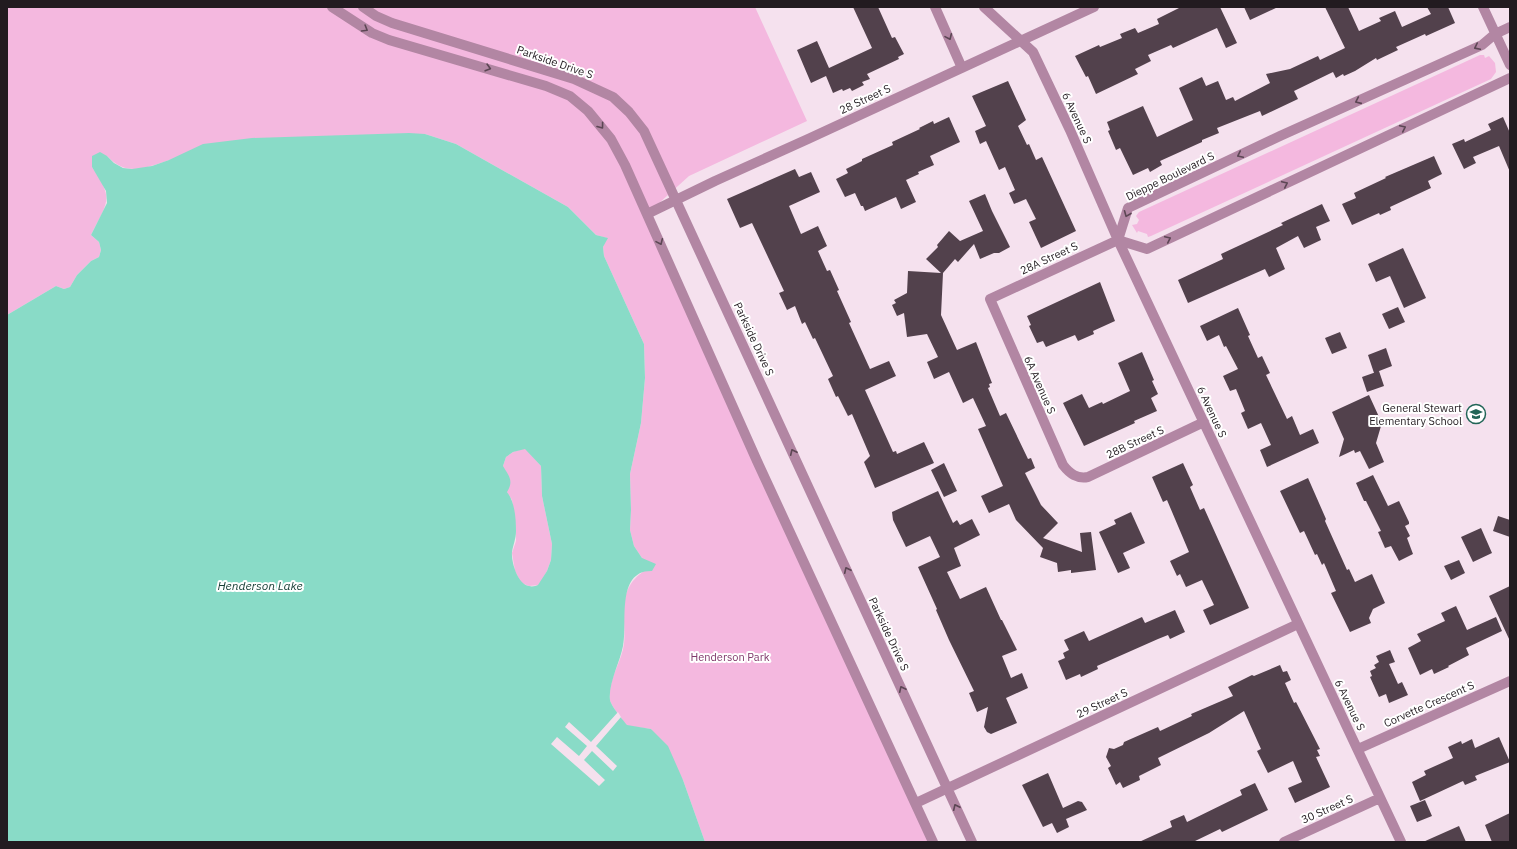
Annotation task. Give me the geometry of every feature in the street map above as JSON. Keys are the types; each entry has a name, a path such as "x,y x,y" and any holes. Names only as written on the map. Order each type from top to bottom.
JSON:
{"street":[{"path":"332,7 372,33 389,40 533,81 570,96 588,110 611,139 647,214 757,461 933,842"},
{"name":"Parkside Drive S","path":"363,7 376,16 392,23 574,79 613,97 629,112 644,130 972,842"},
{"path":"935,7 962,68"},
{"name":"6 Avenue S","path":"984,7 1033,52 1070,130 1118,240 1401,842"},
{"name":"28 Street S","path":"647,214 676,199 1094,7"},
{"path":"1483,7 1510,65"},
{"name":"Dieppe Boulevard S","path":"1118,240 1128,208 1280,136 1482,45 1495,34 1510,27"},
{"path":"1118,240 1147,249 1510,78"},
{"name":"28A Street S","path":"990,299 1118,240"},
{"name":"6A Avenue S","path":"990,299 1063,465 1069,473 1075,476"},
{"name":"28B Street S","path":"1075,476 1082,478 1088,477 1204,422"},
{"name":"29 Street S","path":"916,803 1298,624"},
{"name":"Corvette Crescent S","path":"1358,749 1510,681"},
{"name":"30 Street S","path":"1284,842 1380,798"}],"green space":[{"name":"Henderson Park","path":"7,7 755,7 807,121 689,176 647,214 933,842 705,842 683,780 651,729 627,726 613,706 610,700 611,686 624,644 624,602 628,589 633,581 644,571 642,558 634,546 630,530 630,474 641,423 645,378 644,344 604,256 603,247 607,238 596,235 568,207 456,144 425,134 169,160 152,166 136,169 121,167 107,156 92,167 104,187 106,194 104,208 91,235 99,242 101,250 99,257 91,261 77,275 70,287 64,289 56,286 7,315"},
{"path":"1480,55 1484,55 1485,58 1489,56 1495,63 1496,72 1491,79 1151,236 1148,237 1147,234 1138,231 1137,233 1132,225 1137,224 1139,220 1136,216 1139,212"},
{"path":"525,448 541,466 542,496 552,544 551,560 547,571 539,585 529,586 521,583 515,571 512,553 516,541 516,529 512,500 507,492 503,466 506,457 513,452"}],"water":[{"name":"Henderson Lake","path":"409,133 425,134 456,144 568,207 596,235 608,238 603,247 604,256 644,344 645,378 641,423 630,474 630,530 634,546 642,558 656,564 652,571 640,573 633,579 628,589 623,646 612,680 610,700 627,725 651,729 668,746 683,780 705,842 7,842 7,315 56,286 64,289 70,287 77,275 91,261 99,257 101,250 99,242 91,235 107,203 106,191 92,167 92,156 100,152 123,168 132,169 152,166 169,160 203,144 252,138","holes":["525,449 541,466 542,496 552,544 551,560 547,571 538,585 531,586 525,585 522,582 516,572 513,561 512,552 516,534 515,516 512,501 507,492 510,485 510,479 503,466 506,457 513,452"]}],"pier":[{"path":"618,712 621,717 596,746 617,766 613,771 592,751 584,760 605,780 599,786 551,744 557,737 579,756 587,746 565,727 569,722 591,742"}],"building":[{"path":"853,7 878,7 892,38 895,37 904,54 898,57 899,59 867,74 870,79 862,82 864,85 852,91 850,88 843,91 842,89 833,93 826,76 811,83 797,50 817,41 829,68 872,48"},
{"path":"1181,7 1220,7 1237,43 1226,48 1217,28 1173,48 1171,45 1148,55 1151,61 1135,69 1138,74 1096,94 1088,76 1086,77 1075,56 1099,45 1100,47 1122,38 1120,34 1135,28 1138,33 1159,24 1157,19"},
{"path":"1244,7 1278,7 1250,20"},
{"path":"1325,7 1348,7 1359,31 1381,21 1379,18 1395,11 1402,27 1431,14 1427,7 1448,7 1455,23 1396,47 1398,50 1377,60 1376,58 1344,76 1343,74 1336,78 1333,72 1294,91 1298,99 1262,116 1260,111 1217,128 1219,133 1160,161 1162,165 1150,172 1148,168 1133,175 1120,148 1116,150 1108,131 1110,130 1107,122 1143,106 1157,137 1193,120 1179,88 1202,77 1206,86 1218,81 1226,100 1233,97 1235,101 1270,83 1266,74 1290,69 1318,56 1320,60 1345,48"},
{"path":"1008,81 1026,120 1018,126 1027,145 1029,144 1036,160 1042,157 1076,231 1041,248 1029,222 1036,219 1026,199 1014,204 1009,193 1015,190 1005,167 999,170 986,141 980,144 975,131 986,126 972,96"},
{"path":"949,117 960,142 930,156 934,165 918,172 919,174 906,180 916,202 901,209 896,197 865,211 855,193 845,197 836,179 848,173 846,169 862,161 862,159 893,145 892,142 920,129 919,128 933,121 934,124"},
{"path":"1503,117 1510,133 1510,172 1499,146 1473,157 1476,163 1464,169 1452,144 1464,139 1465,142 1491,130 1488,124"},
{"path":"1434,156 1442,174 1428,181 1431,188 1390,207 1391,210 1380,215 1379,213 1352,225 1342,204 1356,198 1354,193 1386,178 1385,177"},
{"path":"795,169 799,177 811,172 820,192 789,206 801,234 818,226 827,246 818,251 827,271 830,270 839,290 837,291 851,322 849,323 870,369 889,361 896,376 865,390 893,452 896,451 897,454 924,442 934,463 875,488 864,462 870,456 852,414 848,416 838,396 836,397 828,379 833,376 815,338 813,339 805,322 802,324 795,306 787,310 779,293 784,291 752,223 740,228 727,199"},
{"path":"985,194 1010,247 999,253 994,253 980,259 974,244 958,262 955,259 943,273 941,315 957,350 976,342 992,383 989,384 990,387 988,388 1000,416 1006,413 1028,459 1031,458 1035,468 1025,473 1041,505 1058,523 1043,538 1082,552 1080,533 1091,532 1096,570 1071,573 1071,570 1058,572 1057,563 1040,557 1043,548 1016,520 1009,504 989,513 981,496 1003,486 978,429 986,426 973,398 963,403 949,372 934,379 927,362 938,357 927,334 907,337 904,313 897,316 892,305 896,303 894,300 907,293 908,271 941,273 926,259 938,247 937,245 949,231 960,241 983,231 969,201"},
{"path":"1322,204 1330,221 1316,227 1321,240 1304,248 1298,236 1276,248 1285,269 1269,277 1265,269 1188,303 1178,280 1223,259 1221,254 1283,225 1281,223"},
{"path":"1403,248 1426,298 1404,308 1390,276 1376,282 1368,264"},
{"path":"1100,282 1115,321 1093,331 1094,334 1078,341 1075,335 1046,347 1043,341 1037,343 1029,326 1031,325 1027,316"},
{"path":"1398,307 1405,322 1389,329 1382,314"},
{"path":"1238,308 1258,358 1262,356 1270,373 1266,375 1287,419 1292,416 1300,435 1313,429 1319,443 1267,467 1260,450 1271,445 1261,423 1248,429 1241,413 1245,411 1236,389 1230,391 1223,376 1238,369 1226,346 1224,347 1219,335 1207,341 1200,326"},
{"path":"1340,332 1347,348 1332,354 1325,338"},
{"path":"1386,348 1392,366 1374,373 1368,355"},
{"path":"1142,352 1154,380 1152,381 1158,394 1151,398 1157,411 1134,421 1135,423 1084,446 1063,403 1082,394 1089,408 1102,402 1103,404 1130,391 1118,363"},
{"path":"1379,371 1384,386 1367,392 1362,377"},
{"path":"1369,395 1380,419 1381,426 1376,443 1384,462 1369,469 1360,451 1355,453 1354,450 1339,457 1344,439 1332,412"},
{"path":"944,463 957,491 944,497 931,470"},
{"path":"1183,463 1193,485 1190,487 1200,510 1204,508 1249,608 1210,625 1203,610 1214,605 1202,580 1186,587 1180,574 1177,576 1170,561 1189,552 1167,500 1163,502 1152,477"},
{"path":"1373,475 1388,506 1399,501 1409,522 1409,524 1405,526 1410,536 1407,538 1413,554 1399,561 1391,546 1385,548 1378,532 1381,531 1366,501 1364,501 1356,483"},
{"path":"1308,478 1347,570 1349,569 1355,582 1372,574 1385,603 1373,609 1369,618 1371,623 1350,632 1331,593 1336,591 1324,563 1322,565 1317,554 1315,555 1304,531 1300,533 1280,491"},
{"path":"938,491 953,523 957,520 960,525 972,519 980,535 954,548 961,566 947,572 960,599 986,587 1017,650 1002,656 1011,678 1022,673 1028,688 1006,698 1017,723 991,734 987,732 984,727 988,707 977,712 969,693 974,691 949,640 918,567 940,557 930,536 906,547 893,520 892,512"},
{"path":"1131,512 1145,543 1123,553 1130,568 1118,573 1099,532 1116,524 1114,520"},
{"path":"1498,516 1510,520 1510,537 1493,531"},
{"path":"1481,528 1492,553 1473,562 1461,537"},
{"path":"1459,560 1465,573 1451,580 1444,566"},
{"path":"1510,586 1510,641 1489,596"},
{"path":"1456,606 1467,630 1496,617 1502,631 1466,648 1469,655 1448,666 1449,667 1434,674 1432,669 1420,675 1408,648 1421,641 1417,634 1445,621 1441,613"},
{"path":"1175,610 1185,632 1170,639 1168,635 1158,639 1097,666 1098,669 1081,677 1080,674 1066,680 1058,661 1065,658 1063,653 1069,650 1064,640 1084,631 1089,641 1142,617 1145,623"},
{"path":"1390,650 1395,662 1389,664 1398,684 1402,682 1408,695 1389,703 1386,694 1379,697 1370,677 1372,676 1370,671 1376,668 1374,665 1379,662 1376,656"},
{"path":"1280,665 1283,672 1287,671 1291,680 1285,683 1294,703 1296,702 1320,749 1317,750 1320,756 1316,757 1330,787 1295,803 1288,788 1302,782 1293,761 1268,773 1257,751 1261,749 1244,711 1209,733 1158,758 1161,765 1139,776 1140,780 1123,788 1120,782 1116,785 1108,768 1111,766 1106,757 1109,748 1114,749 1123,745 1124,742 1158,727 1160,731 1192,716 1191,714 1233,696 1228,687 1252,675 1254,676"},
{"path":"1499,737 1510,762 1475,776 1477,780 1465,785 1463,781 1420,801 1412,782 1426,775 1424,771 1453,758 1448,747 1461,741 1462,744 1472,739 1475,748"},
{"path":"1048,773 1063,808 1078,801 1082,802 1087,810 1066,819 1069,827 1057,833 1052,823 1043,827 1022,785"},
{"path":"1255,783 1268,810 1222,832 1220,829 1193,842 1139,842 1172,827 1170,821 1184,815 1187,822 1242,795 1240,790"},
{"path":"1425,800 1432,816 1417,822 1410,806"},
{"path":"1510,813 1510,842 1492,842 1485,825"},
{"path":"1459,826 1466,842 1423,842"}],"place":[{"name":"General Stewart Elementary School","path":"1476,414"}]}
